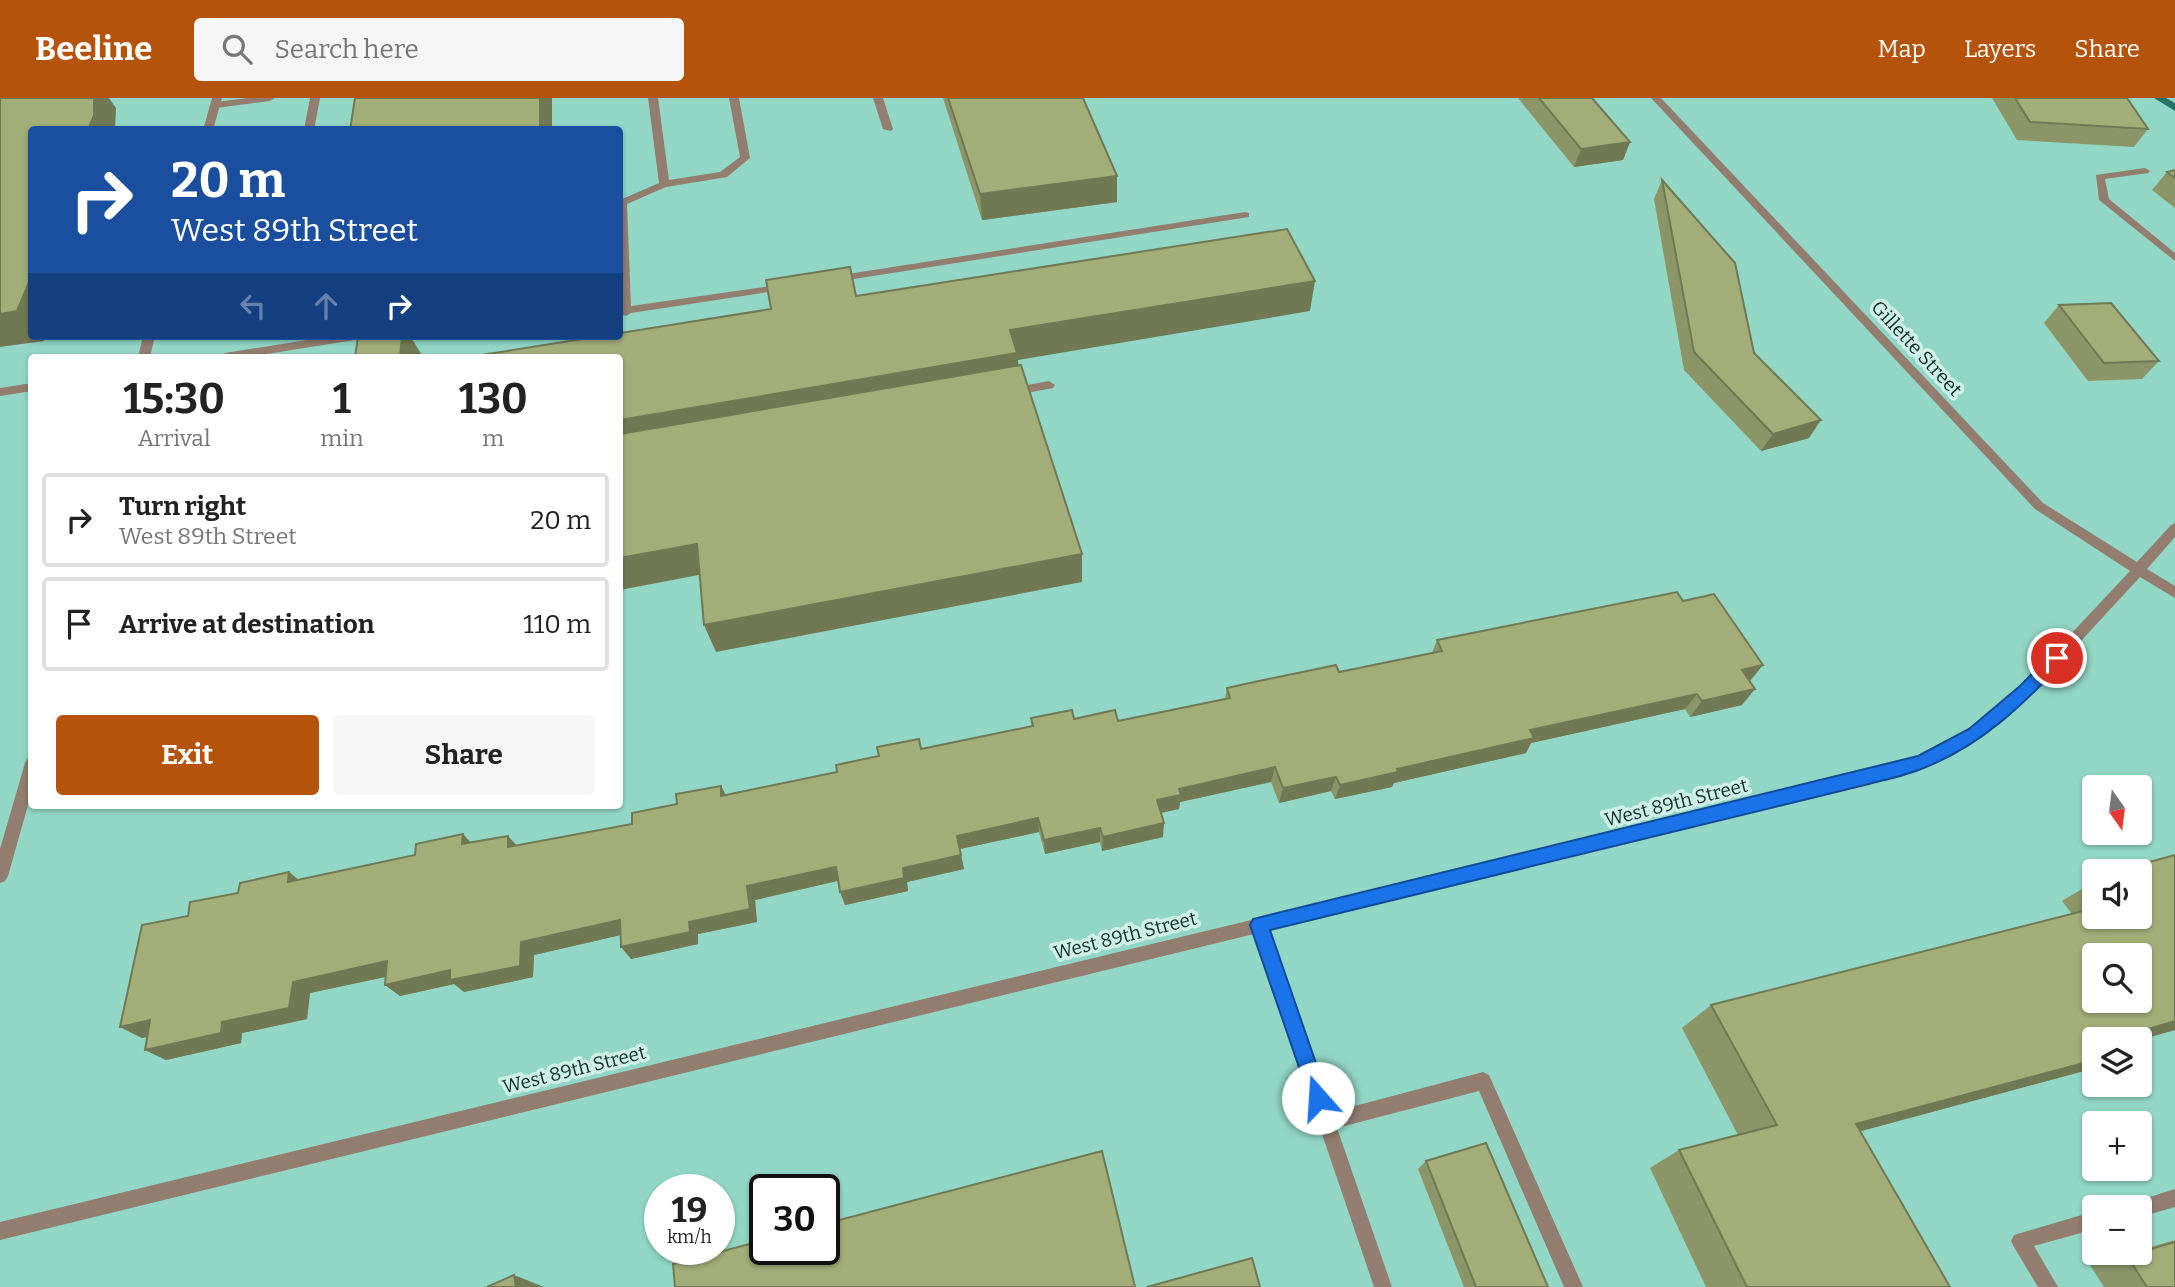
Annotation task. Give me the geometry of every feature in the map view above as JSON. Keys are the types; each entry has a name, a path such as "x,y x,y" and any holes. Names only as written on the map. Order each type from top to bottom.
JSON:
{"street":[{"path":"209,126 216,101 270,98"},
{"path":"310,126 315,98"},
{"path":"653,98 664,184"},
{"path":"623,203 664,184 723,175 746,158 734,98"},
{"path":"878,98 888,129"},
{"name":"Gillette Street","path":"1656,98 2039,506 2175,593"},
{"path":"2145,171 2100,177 2104,200 2175,258"},
{"path":"819,281 1245,215"},
{"path":"623,312 791,286"},
{"path":"244,354 330,340"},
{"path":"995,395 1049,385"},
{"path":"0,392 28,388"},
{"name":"West 89th Street","path":"0,1231 1922,762 1975,734 2026,691 2105,608 2175,528"},
{"path":"1,870 28,777"},
{"path":"1259,925 1383,1287"},
{"path":"1326,1122 1483,1081 1574,1287"},
{"path":"2152,1205 2175,1198"},
{"path":"2049,1287 2020,1241 2082,1224"}],"building":[{"path":"0,98 94,98 94,115 90,126 28,126 28,285 17,311 0,314"},
{"path":"355,98 540,98 540,126 351,126"},
{"path":"948,98 1083,98 1117,176 980,194"},
{"path":"1539,98 1592,98 1630,142 1581,149"},
{"path":"2015,98 2127,98 2148,129 2030,122"},
{"path":"2175,170 2175,178 2167,172"},
{"path":"1662,180 1735,263 1754,353 1821,420 1773,434 1694,352"},
{"path":"1287,229 1315,281 1010,330 1017,353 623,419 623,354 488,354 576,340 623,340 623,333 771,309 766,280 850,267 856,296"},
{"path":"2111,303 2159,361 2104,363 2059,305"},
{"path":"357,340 402,340 400,354 355,354"},
{"path":"1021,365 1082,554 704,625 697,544 623,557 623,433"},
{"path":"1677,592 1683,601 1714,594 1763,665 1742,670 1755,689 1702,701 1697,694 1530,730 1534,738 1397,769 1398,772 1340,785 1336,777 1283,788 1275,767 1179,789 1181,795 1157,800 1164,823 1103,837 1100,828 1044,840 1038,818 957,836 961,855 903,868 904,878 840,892 836,867 747,886 750,909 689,922 690,932 621,947 620,920 521,942 520,966 450,980 450,970 385,985 387,961 293,982 289,1008 222,1022 221,1033 145,1050 150,1020 120,1027 142,925 188,916 190,902 238,893 240,883 289,872 288,882 415,855 416,844 463,834 462,844 508,836 508,847 632,824 632,813 677,804 676,794 721,786 721,796 837,772 836,765 879,756 877,747 919,739 921,749 1033,726 1031,718 1072,710 1074,719 1115,710 1118,721 1230,698 1227,688 1336,665 1339,672 1442,651 1437,640"},
{"path":"2175,855 2175,1021 2152,1028 2082,1027 2082,1063 1856,1124 1950,1287 1747,1287 1679,1150 1777,1125 1711,1005 2082,911 2082,929 2152,929 2152,861"},
{"path":"1486,1143 1548,1287 1476,1287 1426,1161"},
{"path":"1102,1151 1135,1287 675,1287 673,1265 735,1265 735,1248 749,1244 749,1265 840,1265 840,1220"},
{"path":"2175,1242 2175,1287 2147,1287 2133,1265 2152,1265 2152,1249"},
{"path":"1252,1258 1260,1287 1147,1287"},
{"path":"514,1275 516,1287 487,1287"}],"waterway":[{"path":"2159,98 2175,108"}],"route":[{"path":"1318,1098 1259,925 1922,762 1975,734 2026,691 2057,658"}]}
